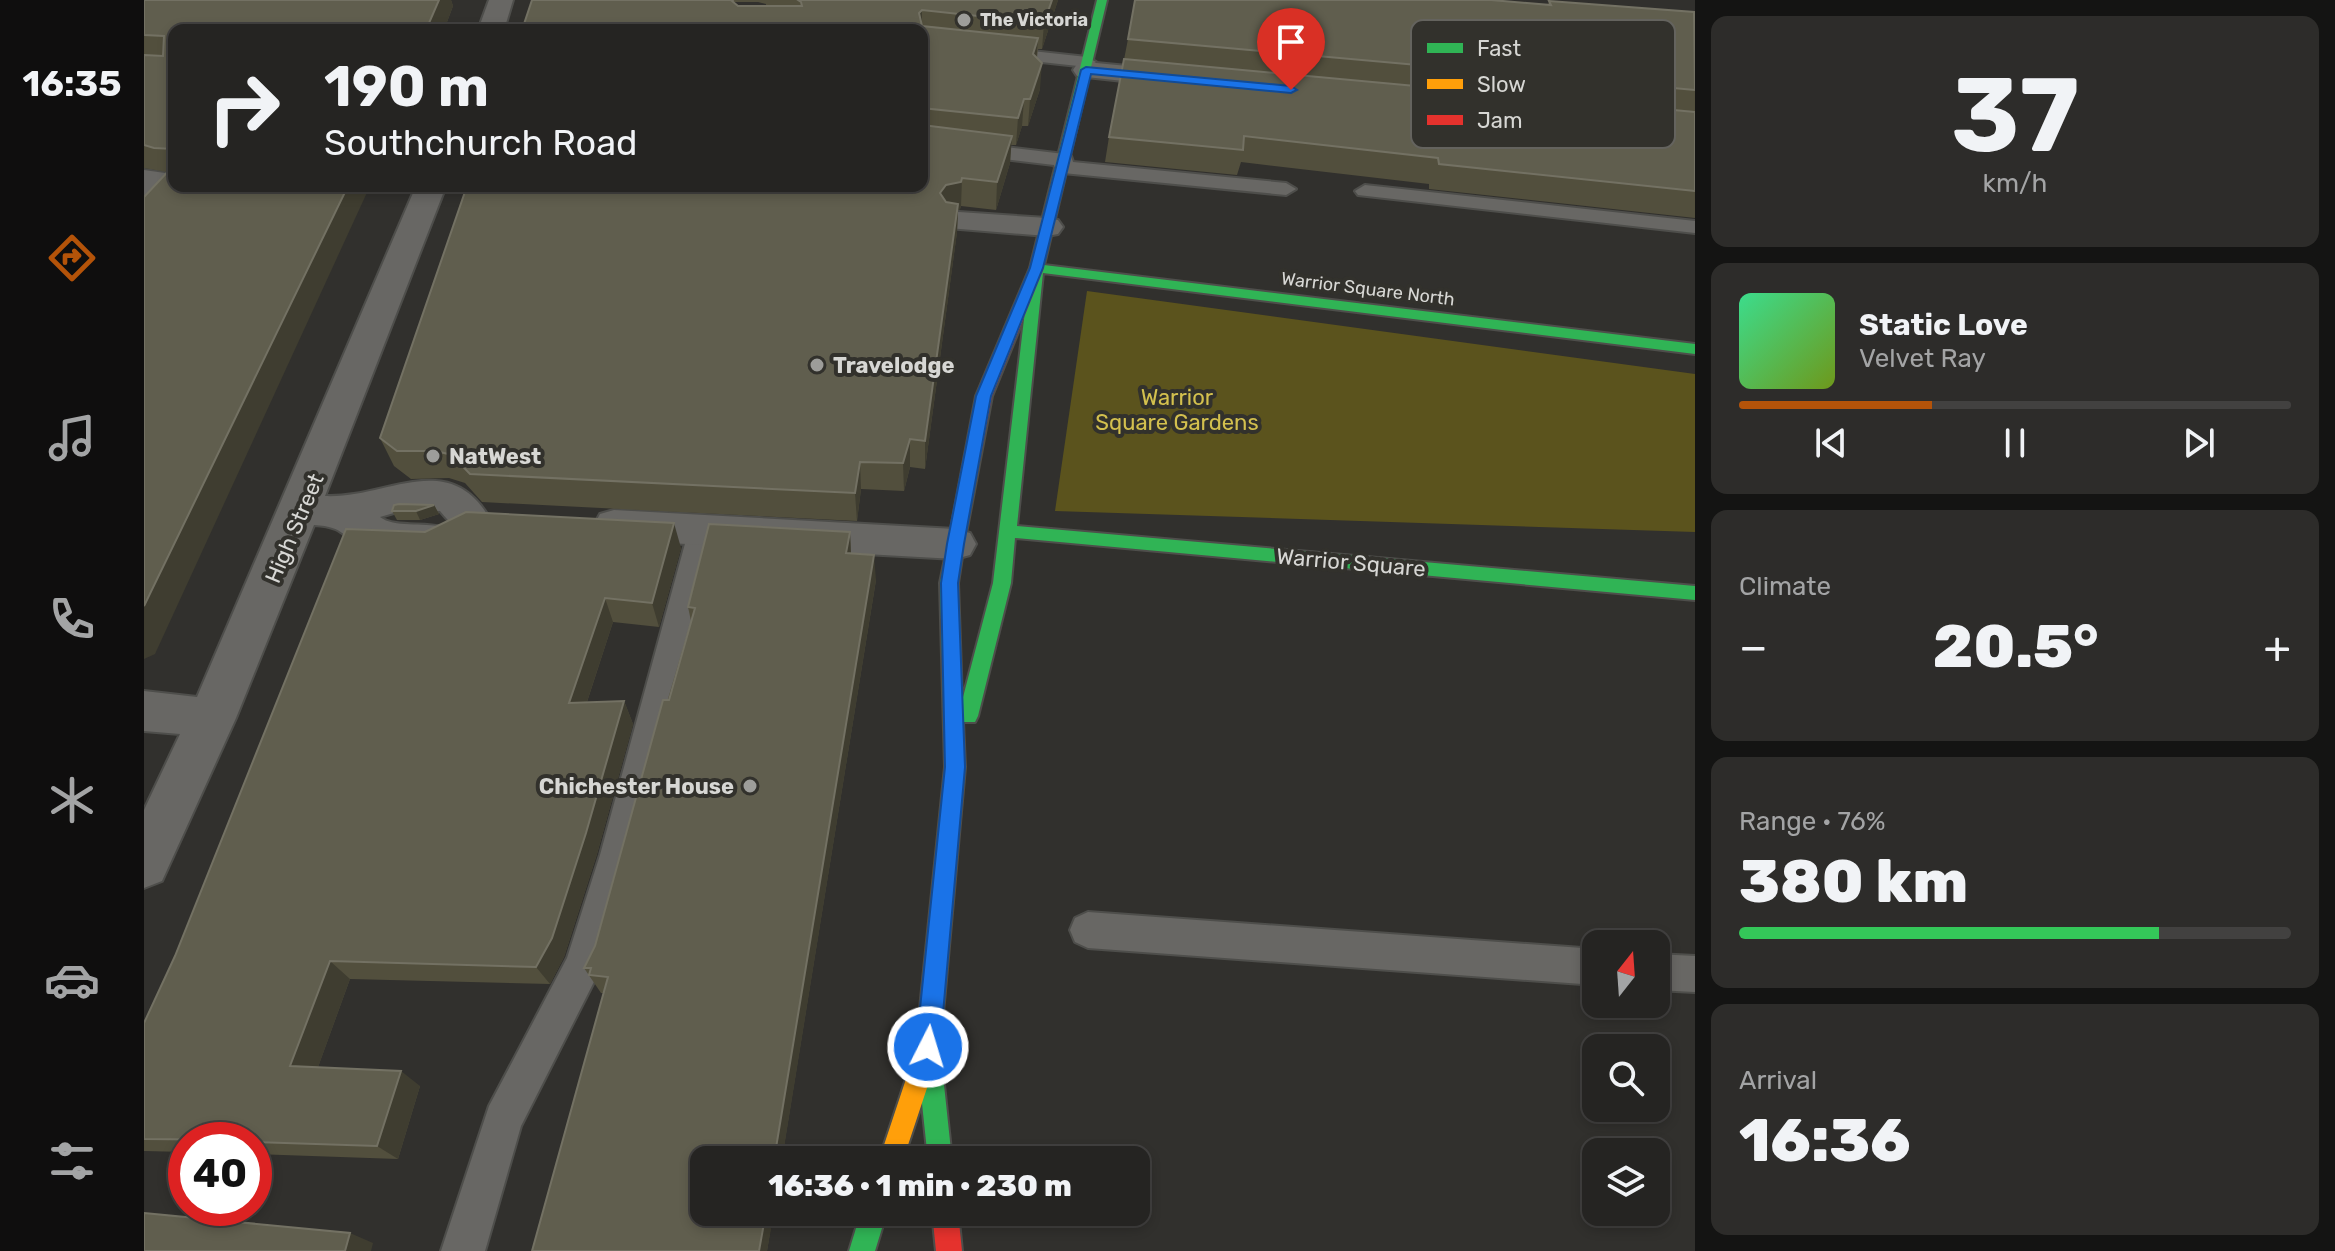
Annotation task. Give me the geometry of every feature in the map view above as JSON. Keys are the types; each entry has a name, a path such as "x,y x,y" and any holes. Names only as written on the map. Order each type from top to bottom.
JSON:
{"street":[{"path":"493,24 501,0"},
{"path":"955,767 1002,583 1037,268 1102,0"},
{"path":"1087,66 1198,81"},
{"name":"High Street","path":"144,864 213,718 301,510 429,192"},
{"path":"959,221 1047,227"},
{"path":"939,1146 928,1047 955,767 949,583 984,396 1037,268"},
{"name":"Warrior Square North","path":"1037,268 1695,349"},
{"path":"301,510 346,512 377,537 436,539 485,519"},
{"path":"579,523 955,544"},
{"name":"Warrior Square","path":"1007,531 1695,593"},
{"path":"144,711 213,718"},
{"path":"896,1146 928,1047"},
{"path":"862,1251 870,1226"},
{"path":"946,1226 949,1251"}],"lane":[{"path":"928,45 1087,66"},
{"path":"928,144 1286,189"},
{"path":"144,176 158,177 144,192"},
{"path":"1365,191 1695,227"},
{"path":"463,1251 503,1120 584,964 617,855 703,529"},
{"path":"1088,930 1582,966"},
{"path":"1670,973 1695,974"}],"green space":[{"name":"Warrior Square Gardens","path":"1087,291 1695,374 1695,532 1055,511"}],"building":[{"path":"144,0 439,0 429,24 168,24 168,149 144,145 144,55 163,56 164,36 144,35"},
{"path":"532,0 733,0 738,6 802,6 798,0 1052,0 1044,23 922,10 919,13 922,24 524,24"},
{"path":"1135,0 1491,0 1551,5 1549,1 1694,12 1695,90 1675,88 1675,20 1411,20 1411,64 1128,39"},
{"path":"928,27 1038,38 1033,54 1042,63 1030,99 1024,99 1018,118 928,109"},
{"path":"1124,59 1411,86 1411,148 1675,148 1675,110 1695,112 1695,191 1439,164 1438,158 1244,136 1243,150 1109,137"},
{"path":"928,126 1012,136 997,182 962,178 961,182 946,185 940,193 946,202 958,204 925,441 910,439 903,463 860,462 855,493 470,474 452,455 436,451 397,451 380,438 465,192 928,192"},
{"path":"168,171 168,192 345,192 144,606 144,197"},
{"path":"394,505 434,505 416,511 392,511"},
{"path":"466,512 674,523 652,603 605,598 569,703 624,701 552,938 536,967 330,961 290,1066 401,1071 377,1146 272,1143 272,1122 168,1122 168,1139 144,1139 144,1023 175,956 346,529 425,532"},
{"name":"Chichester House","path":"709,524 850,532 846,553 874,555 776,1146 690,1146 690,1226 763,1226 759,1251 532,1251 608,977 589,975 591,968 584,968 595,946 663,700 669,700 695,608 688,607"},
{"path":"144,1213 168,1215 168,1226 272,1225 350,1233 345,1251 144,1251"}],"traffic: fast":[{"path":"968,716 1002,583 1037,268 1102,0"},
{"path":"1037,268 1695,349"},
{"path":"1007,531 1695,593"},
{"path":"939,1146 928,1047 955,767 949,583 956,544"},
{"path":"862,1251 870,1226"}],"traffic: slow":[{"path":"896,1146 924,1061"}],"traffic: jam":[{"path":"956,544 984,396 1037,268"},
{"path":"946,1226 949,1251"}],"place":[{"name":"The Victoria","path":"964,20"},
{"name":"Travelodge","path":"817,365"},
{"name":"NatWest","path":"433,456"},
{"name":"Chichester House","path":"750,786"}],"route":[{"path":"928,1047 955,767 949,583 955,544 984,396 1037,268 1086,70 1291,90"}]}
